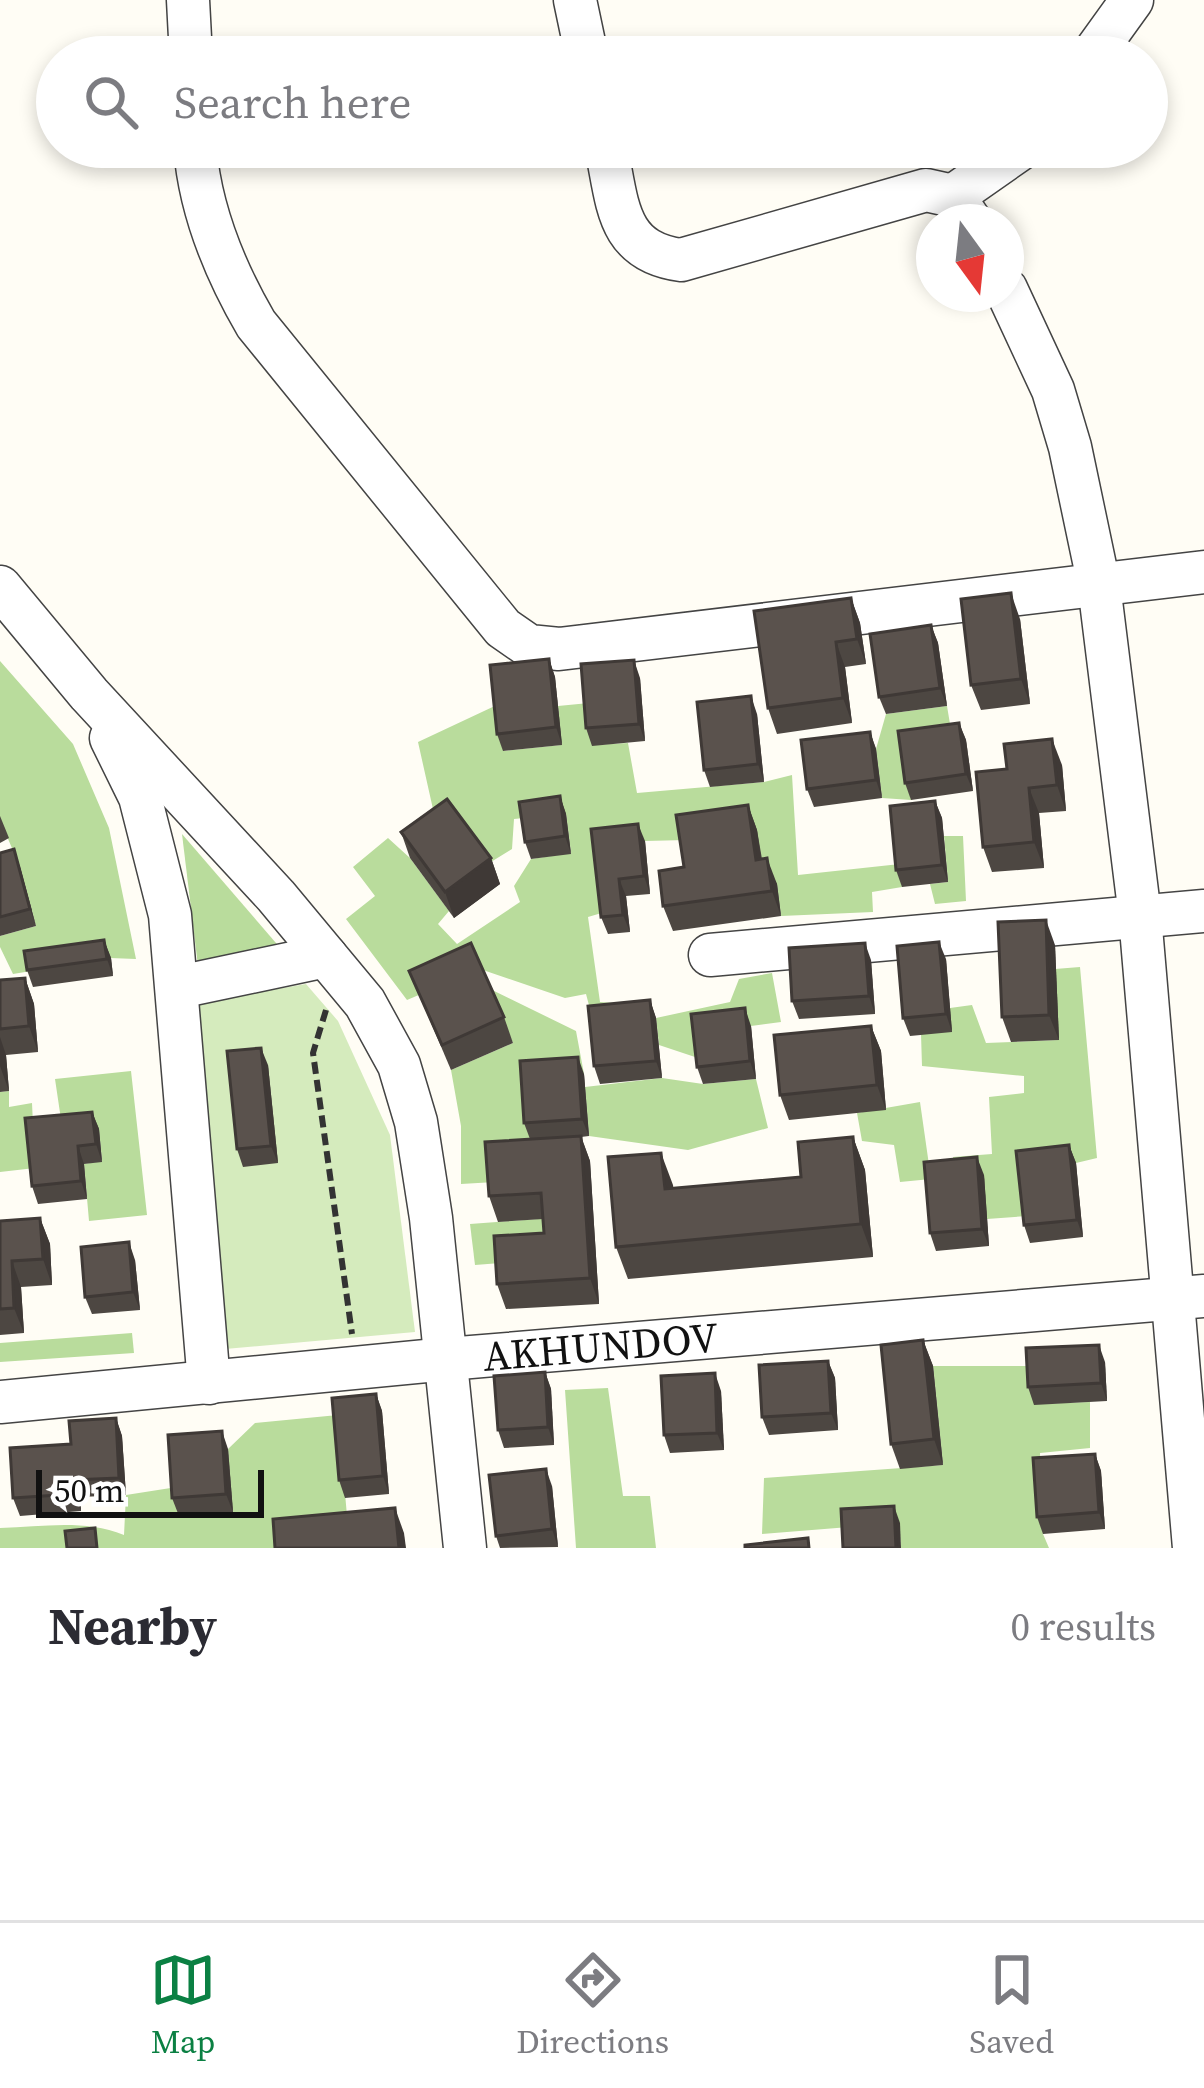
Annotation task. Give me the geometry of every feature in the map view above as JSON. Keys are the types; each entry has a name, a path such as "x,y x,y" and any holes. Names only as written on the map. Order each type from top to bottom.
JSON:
{"street":[{"path":"188,0 190,36"},
{"path":"575,0 583,36"},
{"path":"1106,36 1132,0"},
{"path":"199,168 208,218 227,274 256,324 503,628 529,646 559,650 1204,572"},
{"path":"611,168 628,237 653,256 681,260 926,190 953,204"},
{"path":"967,204 1002,168"},
{"path":"1017,312 1053,390 1099,585 1188,1298 1194,1548"},
{"path":"0,587 89,694 276,896 365,1003 399,1065 416,1122 447,1359 465,1548"},
{"path":"89,694 140,797 162,876 178,987 209,1383"},
{"path":"710,955 1204,911"},
{"path":"178,987 326,956"},
{"name":"AKHUNDOV","path":"0,1402 447,1359 1188,1298"}],"path":[{"path":"327,1008 313,1053 352,1338"}],"green space":[{"path":"0,661 73,744 109,828 136,959 110,958 13,974 0,947 0,936 36,926 20,867 0,820"},
{"path":"589,703 592,745 628,743 637,793 764,782 792,775 798,875 900,864 902,887 872,892 873,912 781,916 777,885 686,840 645,841 605,912 588,917 600,1002 633,1004 594,1024 586,994 565,998 480,969 407,1000 346,919 375,896 353,867 388,838 410,858 449,911 438,924 457,944 520,902 514,886 531,859 571,853 566,814 514,819 512,849 486,865 439,836 418,742 499,704 504,751 561,745 558,706"},
{"path":"947,706 953,742 904,749 911,800 882,798 876,749 886,714"},
{"path":"182,834 282,950 198,966"},
{"path":"944,836 963,836 966,901 935,904 930,884 948,882"},
{"path":"1080,967 1097,1158 1076,1163 1027,1216 987,1219 954,1177 953,1157 992,1154 989,1097 1024,1093 1024,1076 922,1066 921,1034 950,1008 972,1005 986,1043 1058,1040 1055,969"},
{"path":"772,973 781,1022 751,1026 701,1059 659,1045 656,1018 730,1002 739,979"},
{"path":"306,984 338,1021 390,1135 415,1332 225,1349 196,1003"},
{"path":"488,988 576,1031 584,1074 528,1078 531,1139 495,1182 461,1184 461,1126 451,1070 513,1043"},
{"path":"131,1071 147,1215 89,1221 84,1164 102,1161 99,1130 63,1133 55,1079"},
{"path":"662,1078 703,1084 756,1079 768,1128 688,1150 589,1136 585,1087"},
{"path":"9,1091 9,1107 32,1103 35,1168 0,1172 0,1092"},
{"path":"920,1102 931,1179 900,1182 894,1145 862,1141 857,1113"},
{"path":"551,1218 553,1259 475,1265 470,1224"},
{"path":"132,1333 134,1353 0,1362 0,1343"},
{"path":"933,1366 1032,1366 1034,1404 1090,1402 1090,1448 1040,1453 1043,1534 1049,1548 901,1548 899,1523 762,1534 764,1478 943,1465"},
{"path":"608,1388 623,1496 650,1496 656,1548 576,1548 565,1390"},
{"path":"338,1415 349,1538 282,1548 0,1548 0,1528 78,1525 124,1535 126,1495 177,1487 232,1511 228,1449 255,1423"}],"building":[{"path":"1011,593 1021,679 971,685 961,599"},
{"path":"851,598 857,639 836,642 843,698 768,708 754,611"},
{"path":"931,625 940,688 879,697 870,634"},
{"path":"549,659 556,727 497,734 490,665"},
{"path":"634,660 639,724 586,728 581,664"},
{"path":"751,696 758,764 704,770 697,702"},
{"path":"959,723 966,774 905,783 898,731"},
{"path":"870,732 876,780 807,789 801,740"},
{"path":"1052,739 1057,785 1029,788 1034,842 983,847 976,772 1007,769 1004,744"},
{"path":"560,796 565,836 525,842 519,802"},
{"path":"447,799 491,858 445,892 401,832"},
{"path":"935,801 942,865 896,870 890,806"},
{"path":"748,805 756,860 767,858 772,891 663,906 659,871 684,867 676,815"},
{"path":"638,824 644,876 619,879 623,915 601,917 591,829"},
{"path":"14,849 30,909 0,917 0,853"},
{"path":"1046,920 1049,1015 1002,1017 998,922"},
{"path":"104,940 107,959 27,970 24,951"},
{"path":"939,942 946,1014 903,1018 897,946"},
{"path":"471,943 504,1017 442,1045 409,971"},
{"path":"865,943 869,996 792,1001 789,948"},
{"path":"25,978 29,1026 0,1029 0,980"},
{"path":"650,1000 656,1061 594,1066 588,1006"},
{"path":"745,1008 750,1061 697,1067 691,1014"},
{"path":"871,1026 877,1085 780,1095 774,1035"},
{"path":"261,1048 271,1146 237,1149 227,1051"},
{"path":"578,1057 582,1119 524,1123 520,1061"},
{"path":"92,1112 96,1144 78,1146 81,1181 32,1186 25,1118"},
{"path":"581,1136 590,1278 497,1284 494,1236 544,1233 541,1193 489,1196 485,1142"},
{"path":"853,1137 861,1224 616,1247 608,1157 661,1153 665,1189 801,1177 798,1142"},
{"path":"1069,1145 1077,1220 1024,1225 1016,1151"},
{"path":"977,1157 982,1229 930,1233 924,1162"},
{"path":"40,1218 43,1259 12,1261 14,1308 0,1309 0,1221"},
{"path":"129,1242 133,1292 85,1297 81,1247"},
{"path":"923,1340 934,1439 891,1444 881,1345"},
{"path":"1099,1345 1101,1383 1028,1387 1026,1348"},
{"path":"828,1361 831,1413 762,1417 759,1365"},
{"path":"545,1372 548,1427 498,1430 494,1376"},
{"path":"715,1373 717,1433 664,1435 661,1376"},
{"path":"376,1394 383,1476 339,1480 332,1398"},
{"path":"116,1418 119,1478 73,1480 74,1494 13,1498 10,1448 71,1444 69,1421"},
{"path":"222,1431 226,1494 172,1498 168,1435"},
{"path":"1095,1454 1099,1512 1037,1517 1033,1458"},
{"path":"546,1469 552,1529 496,1536 489,1475"},
{"path":"894,1506 896,1548 843,1548 841,1509"},
{"path":"395,1508 399,1548 275,1548 273,1519"},
{"path":"95,1528 97,1548 67,1548 65,1531"},
{"path":"808,1538 809,1548 745,1548 745,1545"}]}
